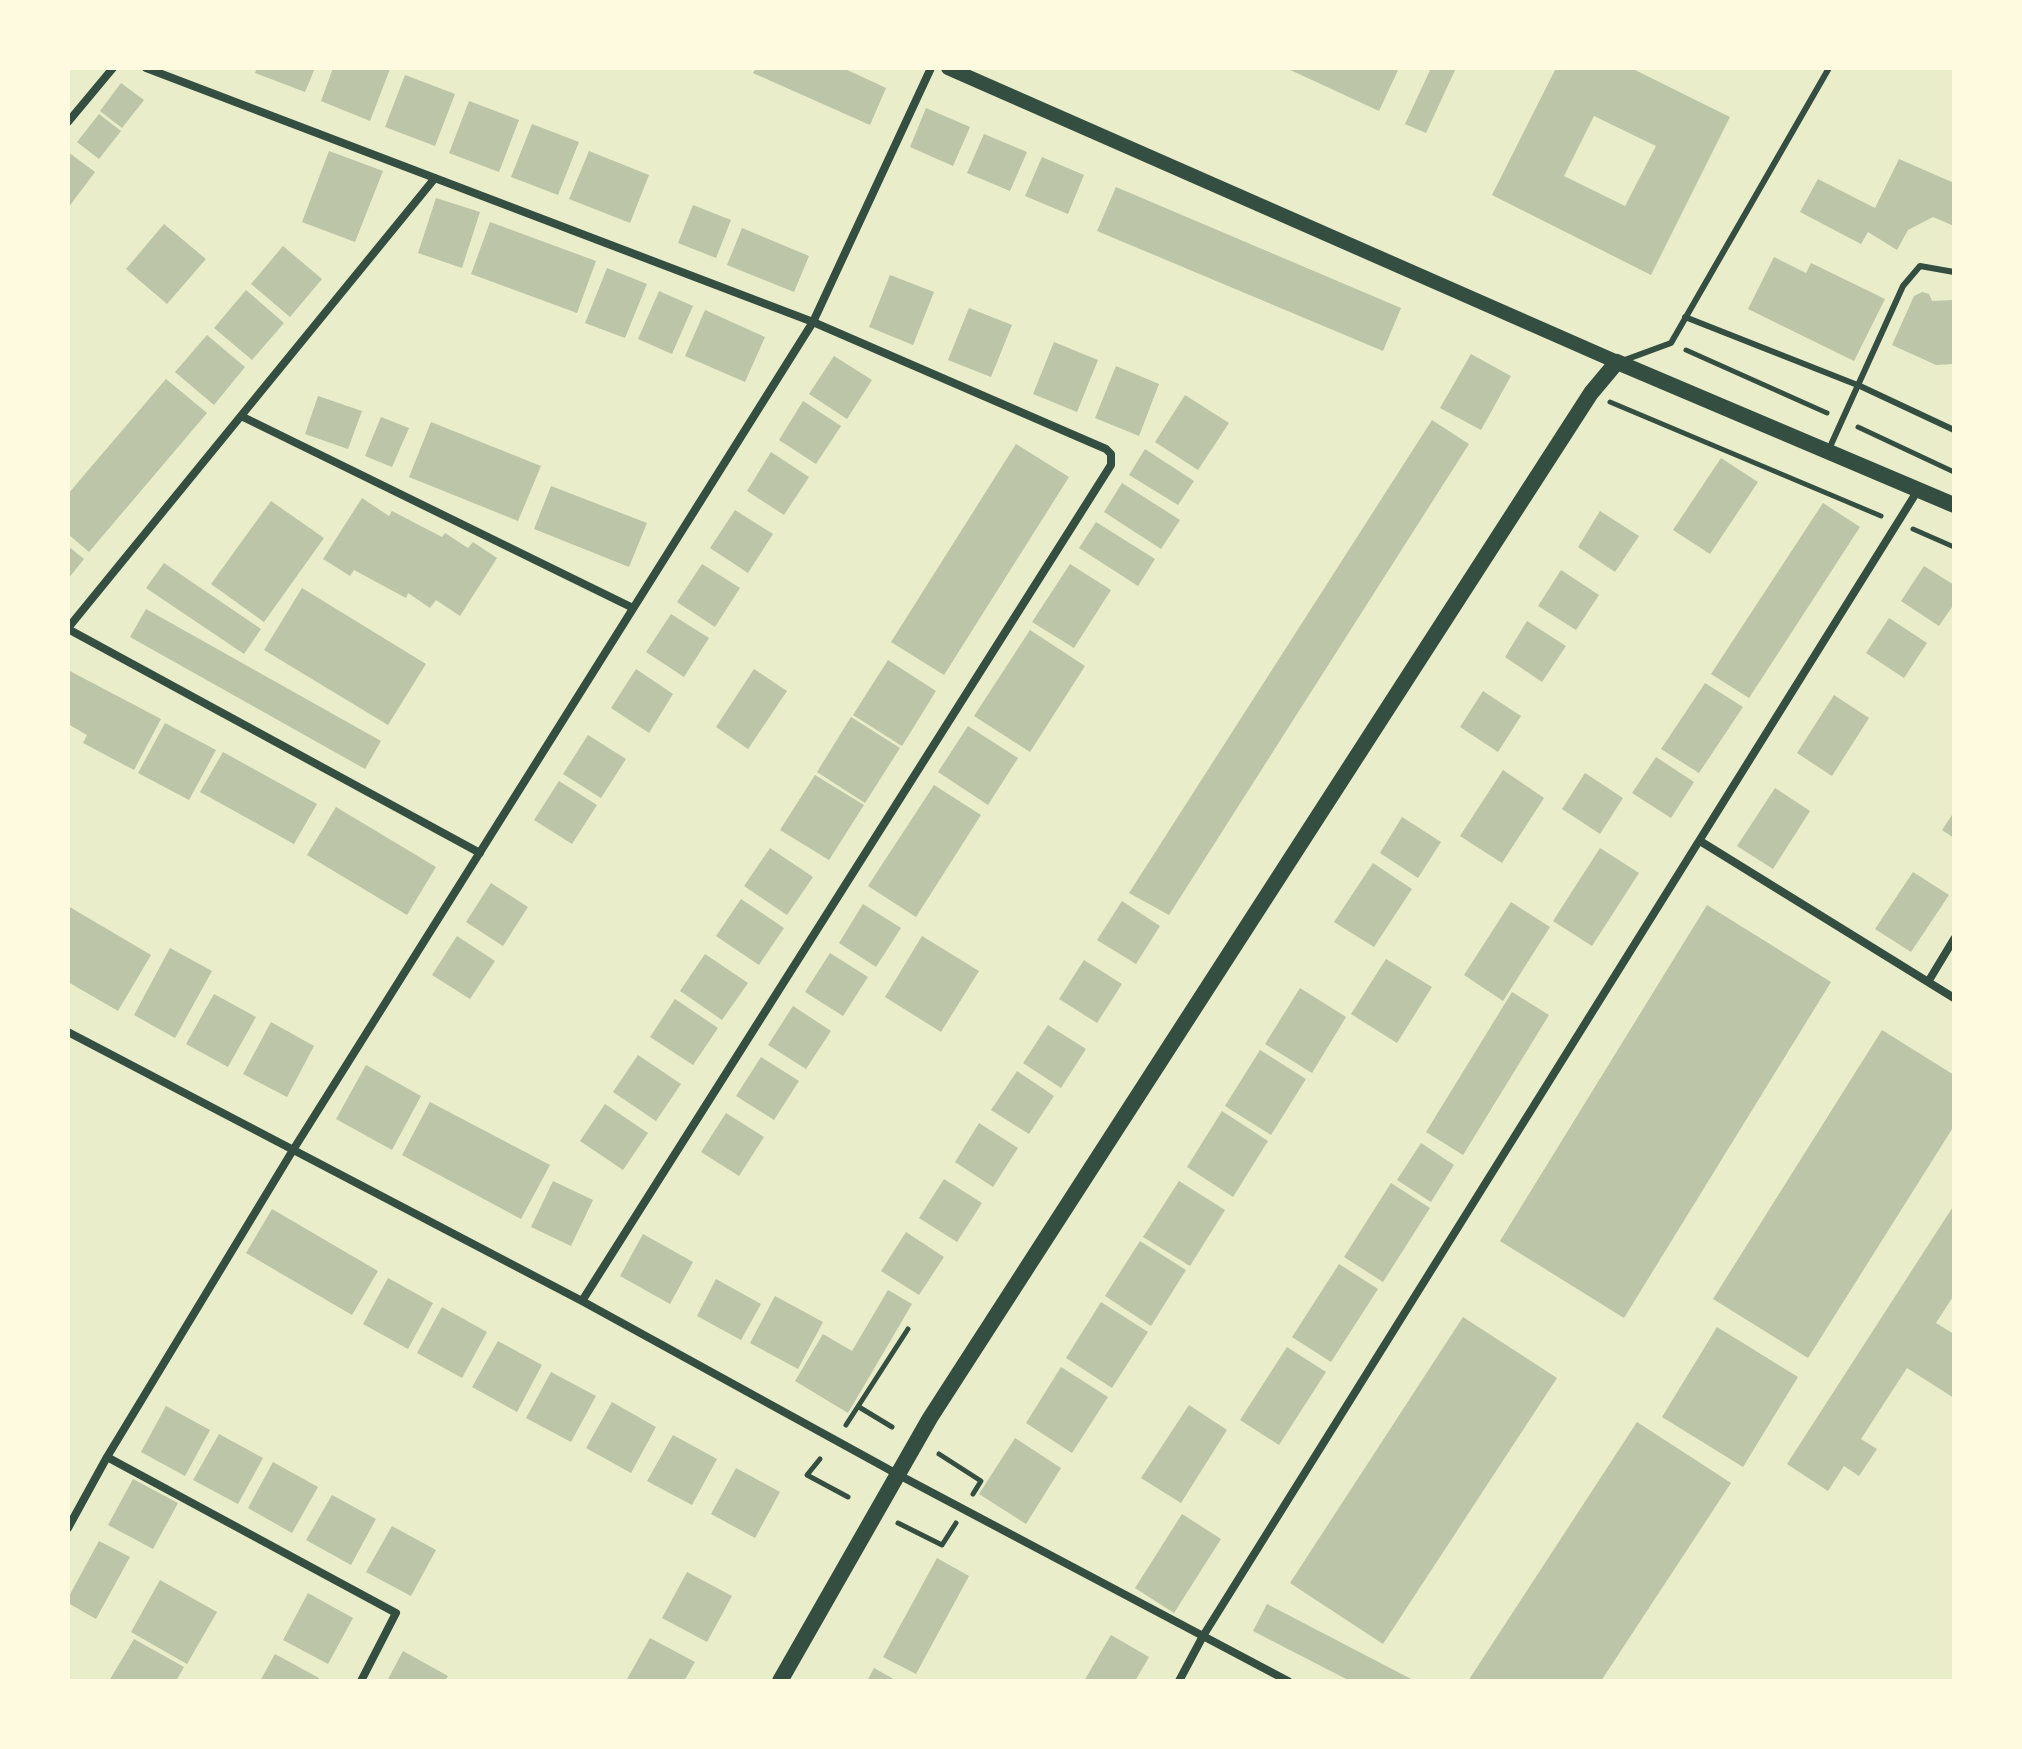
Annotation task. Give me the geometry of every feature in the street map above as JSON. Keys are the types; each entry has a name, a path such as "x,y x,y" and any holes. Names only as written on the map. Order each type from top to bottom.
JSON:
{"main road":[{"path":"780,1681 897,1474 1591,393 1617,362 1954,505"}],"street":[{"path":"68,122 113,68"},
{"path":"146,68 813,322 1106,449 1111,454 1111,465 582,1301"},
{"path":"68,1528 107,1457 293,1150 813,322 931,68"},
{"path":"948,68 1617,362"},
{"path":"435,178 68,628 480,853"},
{"path":"241,416 633,608"},
{"path":"1179,1681 1203,1636 1918,490"},
{"path":"1700,841 1954,998"},
{"path":"1928,982 1954,939"},
{"path":"68,1032 582,1301 897,1474 1288,1681"},
{"path":"107,1457 396,1613 361,1681"}],"lane":[{"path":"1617,362 1671,343 1829,68"},
{"path":"1828,451 1903,286 1920,266 1954,272"},
{"path":"1685,317 1860,386 1954,430"}],"path":[{"path":"1671,343 1954,472"},
{"path":"1591,393 1954,547"},
{"path":"845,1426 908,1329"},
{"path":"859,1407 892,1427"},
{"path":"939,1454 981,1481 973,1495"},
{"path":"820,1459 807,1475 848,1497"},
{"path":"898,1523 942,1545 957,1521"}],"building":[{"path":"257,68 315,68 305,92 255,73"},
{"path":"333,68 390,69 370,121 321,101"},
{"path":"756,68 843,68 886,88 870,125 753,73"},
{"path":"1286,68 1399,68 1379,111"},
{"path":"1431,68 1456,68 1426,133 1405,124"},
{"path":"1556,68 1631,68 1730,117 1651,275 1492,195","holes":["1594,116 1656,146 1625,206 1564,176"]},
{"path":"405,75 455,94 435,146 385,127"},
{"path":"121,83 144,100 122,128 100,111"},
{"path":"469,101 519,120 499,172 449,153"},
{"path":"926,108 970,127 953,166 910,147"},
{"path":"99,114 121,131 99,159 77,142"},
{"path":"532,124 579,142 558,195 511,177"},
{"path":"984,134 1027,152 1010,191 967,173"},
{"path":"329,151 383,171 355,242 302,222"},
{"path":"589,151 649,175 630,223 569,199"},
{"path":"68,152 95,172 68,208"},
{"path":"1042,157 1084,175 1068,214 1025,196"},
{"path":"1899,159 1954,183 1954,226 1933,217 1908,230 1897,250 1868,232 1861,244 1800,212 1818,179 1875,208"},
{"path":"1116,187 1401,308 1383,351 1097,231"},
{"path":"436,198 480,212 462,268 418,253"},
{"path":"693,205 731,220 716,258 678,243"},
{"path":"490,222 596,261 577,313 471,274"},
{"path":"164,224 206,259 167,304 126,269"},
{"path":"742,228 809,256 794,292 727,265"},
{"path":"283,246 322,279 290,317 251,284"},
{"path":"1774,257 1806,273 1811,263 1885,299 1854,361 1748,309"},
{"path":"607,268 647,284 625,338 585,323"},
{"path":"890,275 934,292 913,345 869,327"},
{"path":"246,290 284,323 252,360 214,328"},
{"path":"659,291 693,306 672,354 638,339"},
{"path":"1922,292 1929,294 1932,301 1954,300 1954,364 1936,365 1892,345 1914,296"},
{"path":"969,308 1012,325 991,377 948,360"},
{"path":"705,310 765,337 745,382 685,356"},
{"path":"207,335 245,367 214,405 175,372"},
{"path":"1054,342 1098,360 1077,412 1033,394"},
{"path":"1471,354 1511,376 1481,430 1440,408"},
{"path":"834,356 872,380 847,419 809,394"},
{"path":"1116,366 1159,384 1139,436 1095,418"},
{"path":"166,379 207,413 89,552 68,534 68,494"},
{"path":"1185,395 1229,423 1198,470 1155,442"},
{"path":"318,396 362,411 348,449 305,434"},
{"path":"803,401 841,426 816,464 779,440"},
{"path":"381,417 409,428 392,467 365,456"},
{"path":"1432,420 1469,444 1169,915 1129,893"},
{"path":"431,422 541,466 518,521 409,477"},
{"path":"1016,444 1069,477 944,675 891,642"},
{"path":"1145,449 1194,481 1178,505 1129,475"},
{"path":"771,452 809,477 784,515 747,491"},
{"path":"1721,458 1758,482 1710,554 1673,530"},
{"path":"1122,483 1180,520 1161,549 1104,512"},
{"path":"551,486 647,523 629,567 534,529"},
{"path":"362,498 389,516 392,511 442,537 445,533 468,548 473,542 497,558 460,616 436,600 430,608 408,593 406,598 354,570 350,576 323,559"},
{"path":"271,501 324,538 264,622 211,584"},
{"path":"1823,503 1860,527 1749,698 1711,674"},
{"path":"735,510 773,534 748,573 710,548"},
{"path":"1600,511 1639,536 1615,572 1578,547"},
{"path":"1096,522 1155,559 1138,586 1079,548"},
{"path":"68,546 84,559 68,579"},
{"path":"164,563 261,629 244,654 146,588"},
{"path":"702,564 740,588 715,627 677,602"},
{"path":"1070,564 1111,590 1074,648 1032,622"},
{"path":"1924,566 1954,585 1954,604 1939,626 1901,601"},
{"path":"1561,570 1599,595 1576,630 1538,606"},
{"path":"302,588 426,664 388,725 264,650"},
{"path":"146,609 381,741 365,769 130,637"},
{"path":"671,614 709,638 684,677 646,652"},
{"path":"1889,618 1927,643 1904,678 1866,653"},
{"path":"1527,621 1566,646 1542,682 1505,657"},
{"path":"1030,630 1085,666 1030,752 974,716"},
{"path":"888,660 936,691 902,746 853,715"},
{"path":"636,669 673,694 649,733 611,708"},
{"path":"754,669 787,691 748,749 716,727"},
{"path":"68,670 161,719 134,770 83,743 87,735 68,724"},
{"path":"1705,683 1743,707 1699,773 1661,749"},
{"path":"1483,691 1521,716 1498,752 1460,727"},
{"path":"1834,695 1869,718 1832,776 1797,753"},
{"path":"851,717 900,748 865,803 817,772"},
{"path":"165,723 216,750 189,800 138,773"},
{"path":"968,726 1018,758 988,805 938,772"},
{"path":"588,735 626,759 601,798 563,774"},
{"path":"223,752 317,804 294,844 200,792"},
{"path":"1656,757 1694,782 1671,818 1632,793"},
{"path":"1503,770 1544,798 1502,863 1460,836"},
{"path":"1585,773 1623,798 1600,834 1562,809"},
{"path":"815,775 864,805 829,860 780,830"},
{"path":"559,781 597,805 572,844 534,820"},
{"path":"934,785 981,815 916,917 868,886"},
{"path":"1775,788 1810,811 1773,869 1737,846"},
{"path":"336,807 436,867 407,915 307,855"},
{"path":"1954,812 1954,838 1942,830"},
{"path":"1402,817 1441,842 1418,878 1380,853"},
{"path":"770,848 813,877 787,915 744,886"},
{"path":"1600,848 1639,873 1592,946 1553,921"},
{"path":"1373,863 1412,889 1374,947 1334,922"},
{"path":"1913,872 1949,895 1911,952 1875,929"},
{"path":"491,883 528,907 503,946 466,922"},
{"path":"741,899 784,928 759,965 716,936"},
{"path":"1122,901 1160,926 1136,964 1097,940"},
{"path":"1511,902 1550,927 1503,1001 1464,975"},
{"path":"863,904 901,928 876,967 839,943"},
{"path":"1707,905 1831,982 1624,1318 1500,1241"},
{"path":"68,906 151,955 118,1011 68,982"},
{"path":"457,936 495,961 470,999 432,975"},
{"path":"922,936 979,971 941,1032 885,997"},
{"path":"170,948 212,971 175,1038 134,1015"},
{"path":"830,953 868,977 843,1016 805,992"},
{"path":"705,954 748,983 722,1020 680,991"},
{"path":"1386,959 1432,987 1397,1043 1351,1014"},
{"path":"1084,960 1122,984 1097,1023 1059,999"},
{"path":"1300,988 1346,1017 1312,1073 1265,1044"},
{"path":"1512,992 1549,1015 1463,1155 1426,1132"},
{"path":"214,994 256,1017 228,1067 186,1044"},
{"path":"675,999 718,1028 693,1065 650,1037"},
{"path":"793,1006 831,1031 806,1069 768,1045"},
{"path":"271,1022 314,1046 287,1097 243,1074"},
{"path":"1048,1025 1086,1049 1061,1088 1023,1063"},
{"path":"1882,1030 1954,1075 1954,1126 1808,1358 1713,1299"},
{"path":"1260,1050 1306,1079 1271,1135 1225,1106"},
{"path":"638,1055 681,1084 656,1121 613,1092"},
{"path":"761,1057 799,1081 774,1120 736,1096"},
{"path":"366,1065 421,1096 392,1150 336,1119"},
{"path":"1017,1071 1054,1096 1029,1134 991,1110"},
{"path":"430,1102 550,1165 521,1219 402,1155"},
{"path":"605,1104 648,1133 623,1170 580,1141"},
{"path":"1222,1111 1268,1141 1233,1197 1187,1167"},
{"path":"726,1113 764,1137 739,1176 701,1152"},
{"path":"979,1123 1018,1148 993,1187 955,1162"},
{"path":"1421,1143 1454,1165 1431,1202 1397,1180"},
{"path":"944,1179 982,1203 957,1242 919,1218"},
{"path":"553,1181 593,1200 571,1246 531,1227"},
{"path":"1179,1181 1225,1210 1190,1266 1143,1237"},
{"path":"1391,1183 1430,1208 1383,1282 1344,1257"},
{"path":"1954,1205 1954,1295 1936,1323 1954,1334 1954,1398 1907,1368 1861,1439 1877,1449 1859,1476 1844,1466 1828,1491 1787,1464"},
{"path":"272,1209 378,1271 352,1315 246,1253"},
{"path":"906,1232 944,1257 919,1295 881,1271"},
{"path":"643,1234 693,1262 670,1304 620,1276"},
{"path":"1140,1241 1186,1270 1151,1326 1105,1296"},
{"path":"1339,1264 1378,1289 1331,1362 1292,1337"},
{"path":"388,1278 433,1303 408,1349 363,1324"},
{"path":"716,1279 761,1304 741,1340 697,1316"},
{"path":"888,1290 912,1304 848,1413 795,1381 823,1334 852,1351"},
{"path":"775,1296 823,1322 798,1369 750,1343"},
{"path":"1101,1302 1148,1332 1112,1388 1066,1358"},
{"path":"442,1307 487,1332 462,1378 417,1353"},
{"path":"1463,1317 1557,1378 1383,1644 1290,1583"},
{"path":"1717,1327 1798,1377 1743,1467 1662,1417"},
{"path":"498,1341 542,1365 517,1412 472,1387"},
{"path":"1287,1347 1326,1372 1279,1445 1240,1420"},
{"path":"1061,1367 1108,1397 1072,1453 1026,1423"},
{"path":"551,1372 596,1396 571,1442 526,1418"},
{"path":"612,1402 656,1427 631,1473 586,1448"},
{"path":"1189,1405 1227,1430 1181,1503 1141,1478"},
{"path":"166,1406 210,1430 185,1476 141,1452"},
{"path":"1637,1422 1731,1483 1601,1681 1468,1681"},
{"path":"219,1434 263,1458 238,1504 193,1480"},
{"path":"673,1435 717,1459 692,1505 647,1481"},
{"path":"1015,1438 1061,1468 1026,1524 979,1494"},
{"path":"273,1462 318,1487 292,1533 248,1508"},
{"path":"736,1468 780,1492 755,1538 711,1514"},
{"path":"133,1479 178,1503 153,1549 108,1525"},
{"path":"332,1495 376,1519 351,1565 306,1540"},
{"path":"1182,1514 1221,1539 1174,1613 1135,1588"},
{"path":"392,1526 436,1550 411,1596 366,1572"},
{"path":"99,1541 130,1557 96,1619 68,1603 68,1598"},
{"path":"937,1558 969,1576 916,1674 883,1657"},
{"path":"687,1572 732,1596 707,1642 662,1618"},
{"path":"160,1580 217,1612 187,1664 131,1632"},
{"path":"308,1593 353,1618 328,1664 283,1640"},
{"path":"1267,1604 1415,1681 1350,1681 1253,1631"},
{"path":"1111,1635 1149,1657 1135,1681 1084,1681"},
{"path":"650,1638 695,1662 684,1681 626,1681"},
{"path":"134,1639 184,1667 176,1681 109,1681"},
{"path":"403,1651 448,1676 445,1681 387,1681"},
{"path":"275,1654 319,1678 318,1681 260,1681"},
{"path":"874,1668 897,1681 867,1681"}]}
